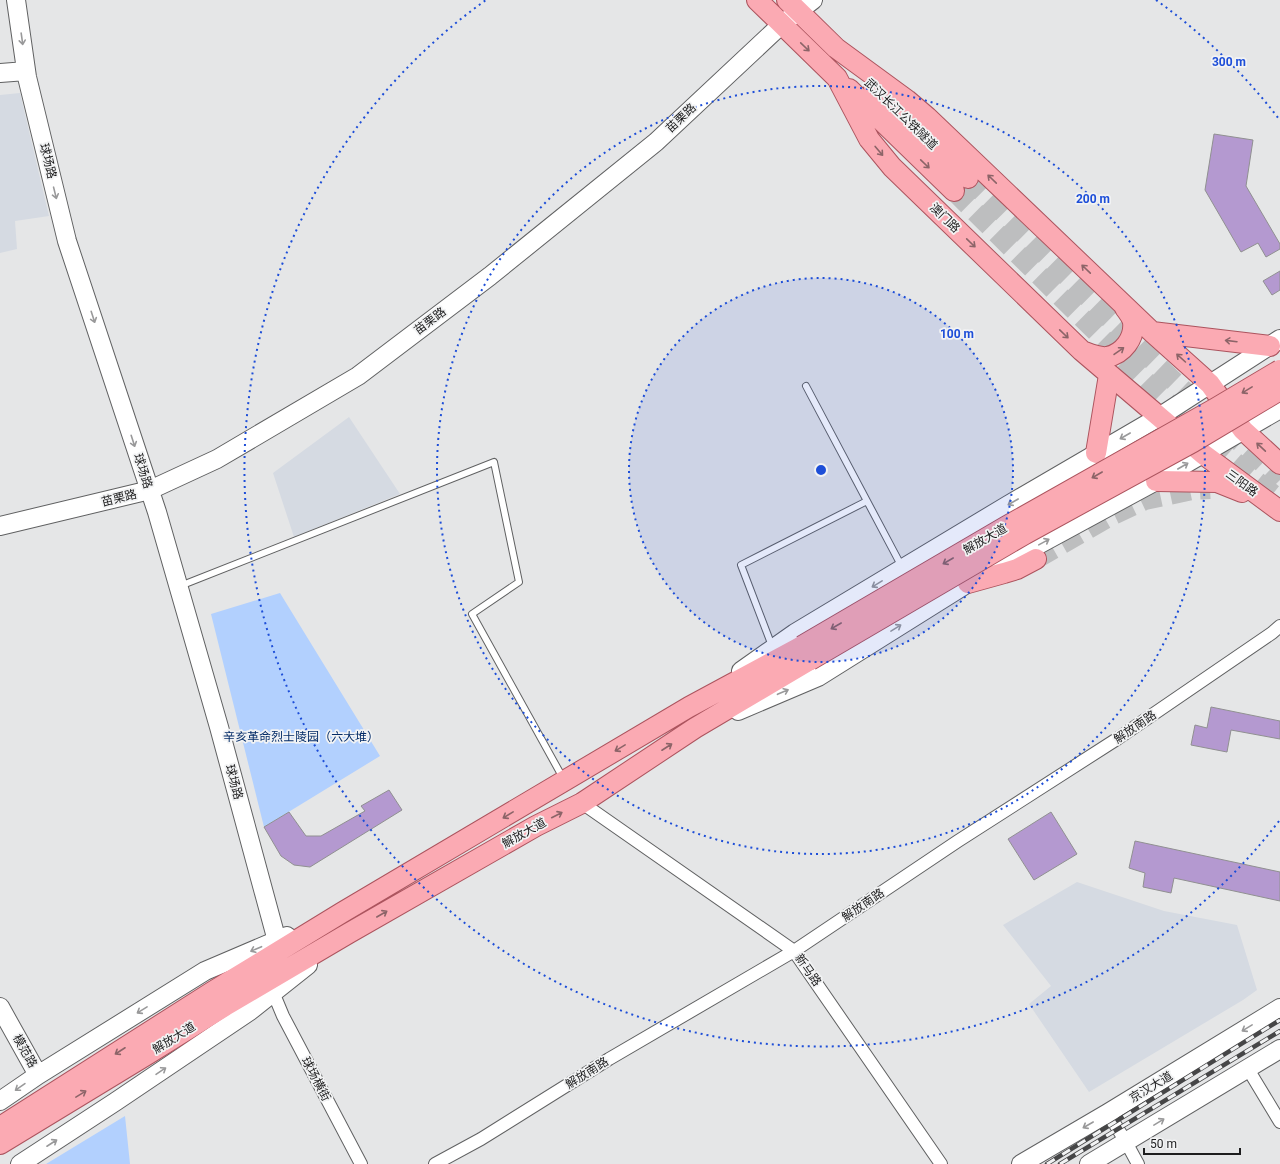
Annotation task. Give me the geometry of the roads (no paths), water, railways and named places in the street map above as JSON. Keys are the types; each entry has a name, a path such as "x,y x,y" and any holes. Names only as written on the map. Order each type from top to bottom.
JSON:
{"main road":[{"name":"球场路","path":"16,0 26,72 67,241 150,490 219,727 277,940"},
{"name":"澳门路","path":"757,0 837,78 869,139 892,167 1082,351 1159,417"},
{"path":"799,4 836,48 907,100 927,117 1152,332 1210,384 1243,430 1280,464"},
{"name":"苗栗路","path":"0,526 150,490 217,459 358,376 490,276 656,142 782,24 799,4"},
{"name":"武汉长江公铁隧道","path":"836,48 886,100 961,185 837,78"},
{"path":"0,73 26,72"},
{"path":"1082,351 1096,356 1106,357 1115,355 1125,347 1132,338 1133,320 1120,300"},
{"path":"1152,332 1275,343"},
{"path":"1210,384 1275,343"},
{"name":"解放大道","path":"0,1127 218,999 349,933 536,826 582,803 806,653 1007,526 1216,408 1280,370"},
{"path":"1096,453 1109,375"},
{"name":"解放大道","path":"0,1144 148,1054 218,999 344,912 690,707 796,633 1096,453 1159,417 1210,384"},
{"name":"解放大道","path":"690,707 806,653 1193,442 1280,390"},
{"path":"1243,430 1280,409"},
{"name":"三阳路","path":"1159,417 1203,454 1274,507"},
{"name":"解放大道","path":"695,728 818,677 968,583 1156,481 1243,430"},
{"path":"1156,481 1217,482 1274,507"},
{"path":"968,583 1017,569 1036,559"},
{"name":"解放大道","path":"0,1101 38,1075 205,971 344,912"},
{"name":"解放大道","path":"20,1164 250,1011 349,933"},
{"name":"模范路","path":"0,1007 38,1075"},
{"name":"京汉大道","path":"1021,1164 1108,1113 1280,1008"},
{"path":"1089,1164 1280,1049"}],"street":[{"name":"解放南路","path":"435,1164 480,1139 609,1059 794,951 958,841 1117,739 1280,626"},
{"name":"新马路","path":"582,803 794,951 941,1164"},
{"name":"球场横街","path":"273,992 283,1016 361,1164"},
{"path":"1248,1069 1280,1122"},
{"path":"1108,1113 1138,1164"}],"lane":[{"path":"806,386 903,568"},
{"path":"179,587 494,462 519,582 472,614 565,781"},
{"path":"773,648 741,565 867,500"}],"tunnel":[{"path":"968,178 1151,359 1280,480"},
{"path":"954,191 1164,399 1274,495"},
{"path":"1036,559 1107,518 1145,500 1192,490 1210,489"}],"railway":[{"path":"1047,1164 1280,1020"},
{"path":"1060,1164 1280,1031"}],"park label":[{"name":"辛亥革命烈士陵园（六大堆）","path":"301,737"}]}
